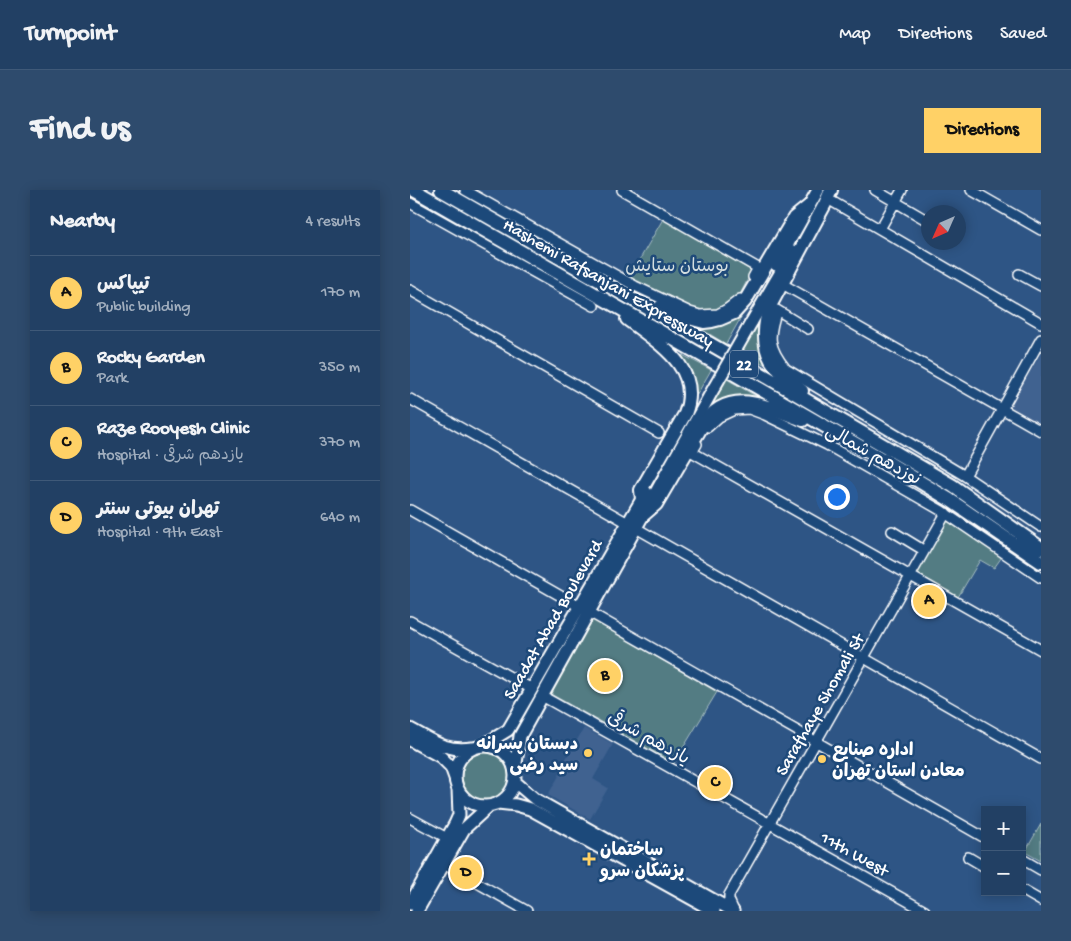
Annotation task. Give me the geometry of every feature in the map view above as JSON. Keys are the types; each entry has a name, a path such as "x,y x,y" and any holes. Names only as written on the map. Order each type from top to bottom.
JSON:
{"highway":[{"name":"Hashemi Rafsanjani Expressway","path":"414,190 594,300 889,463 950,500 1041,562"},
{"name":"Hashemi Rafsanjani Expressway","path":"441,190 616,289 953,486 1041,548"},
{"path":"827,412 772,361 766,343 765,328 770,306 831,194"},
{"path":"616,289 692,320 712,322 728,316 741,307 794,218 809,206"},
{"path":"594,300 668,351 681,366 688,382 687,407 682,420 641,490 642,499"},
{"path":"635,523 656,504 706,419 723,407 740,402 756,404 833,431"}],"main road":[{"path":"635,523 749,321 818,190"},
{"path":"749,321 831,194"},
{"name":"Saadat Abad Boulevard","path":"477,747 508,730 584,609 635,523 642,499 712,385"},
{"name":"Saadat Abad Boulevard","path":"515,776 520,736 542,696 584,609"},
{"path":"410,729 442,746 461,750 491,746 500,749 508,755 513,763 515,776 512,791 506,798 494,804 464,828 417,911"},
{"path":"508,730 507,735 512,740 520,736"},
{"path":"410,740 441,757 451,767 463,796 471,802 480,805 516,805 530,809 714,911"},
{"path":"412,896 459,815 456,770 459,761 464,754 477,747"},
{"path":"515,776 535,799 734,911"}],"street":[{"path":"465,190 635,286 690,312 700,315 718,314 728,310 737,303 758,268 622,190"},
{"path":"875,190 921,217"},
{"path":"880,229 902,190"},
{"path":"971,190 1041,230"},
{"path":"831,194 880,229 1041,323"},
{"path":"411,207 594,300"},
{"path":"1019,274 1041,286"},
{"path":"786,286 1041,431"},
{"path":"410,290 659,433"},
{"path":"808,329 777,310 770,336 776,355 793,375 965,476 1041,527"},
{"path":"965,476 1041,339"},
{"path":"410,399 635,523 1041,759"},
{"name":"نوزدهم شمالی","path":"908,574 692,452 705,430 719,416 734,410 749,409 766,415 827,445 944,512 1041,578"},
{"path":"410,510 981,836"},
{"name":"Sarafhaye Shomali St","path":"908,574 920,548 944,512"},
{"name":"Sarafhaye Shomali St","path":"712,899 722,895 725,891 767,822 944,512"},
{"path":"892,530 920,548"},
{"path":"908,574 1041,650"},
{"path":"410,621 532,690"},
{"name":"یازدهم شرقی","path":"542,696 767,822"},
{"path":"410,818 447,838"},
{"name":"Sarafhaye Shomali St","path":"734,911 729,900 730,895 767,822"},
{"name":"11th West","path":"767,822 925,911"},
{"path":"968,857 981,865"},
{"path":"1026,861 1041,870"},
{"path":"444,864 527,911"},
{"path":"1026,892 1041,901"}],"shaded area":[{"path":"1041,354 1041,427 1009,407"},
{"path":"584,728 613,744 593,779 608,788 590,819 548,795 566,763 564,762"}],"green space":[{"name":"بوستان ستایش","path":"663,219 752,271 738,298 715,311 702,312 688,308 629,278"},
{"path":"744,312 726,344 698,327 735,318"},
{"path":"764,313 772,368 740,352"},
{"path":"673,350 711,370 691,405"},
{"path":"725,378 764,401 707,411"},
{"path":"945,521 951,521 1004,554 994,568 980,560 958,597 916,573"},
{"path":"591,619 717,692 674,763 549,693"},
{"path":"481,752 491,752 500,756 506,762 509,767 509,785 500,796 491,800 481,800 472,796 466,790 462,781 462,771 466,762 472,756"},
{"path":"1041,824 1041,861 1026,853"}],"place":[{"name":"تیپاکس","path":"929,601"},
{"name":"Rocky Garden","path":"605,676"},
{"name":"دبستان پسرانه سید رضی","path":"588,753"},
{"name":"اداره صنایع معادن استان تهران","path":"822,759"},
{"name":"Raze Rooyesh Clinic","path":"715,783"},
{"name":"ساختمان پزشکان سرو","path":"589,859"},
{"name":"تهران بیوتی سنتر","path":"466,873"}]}
